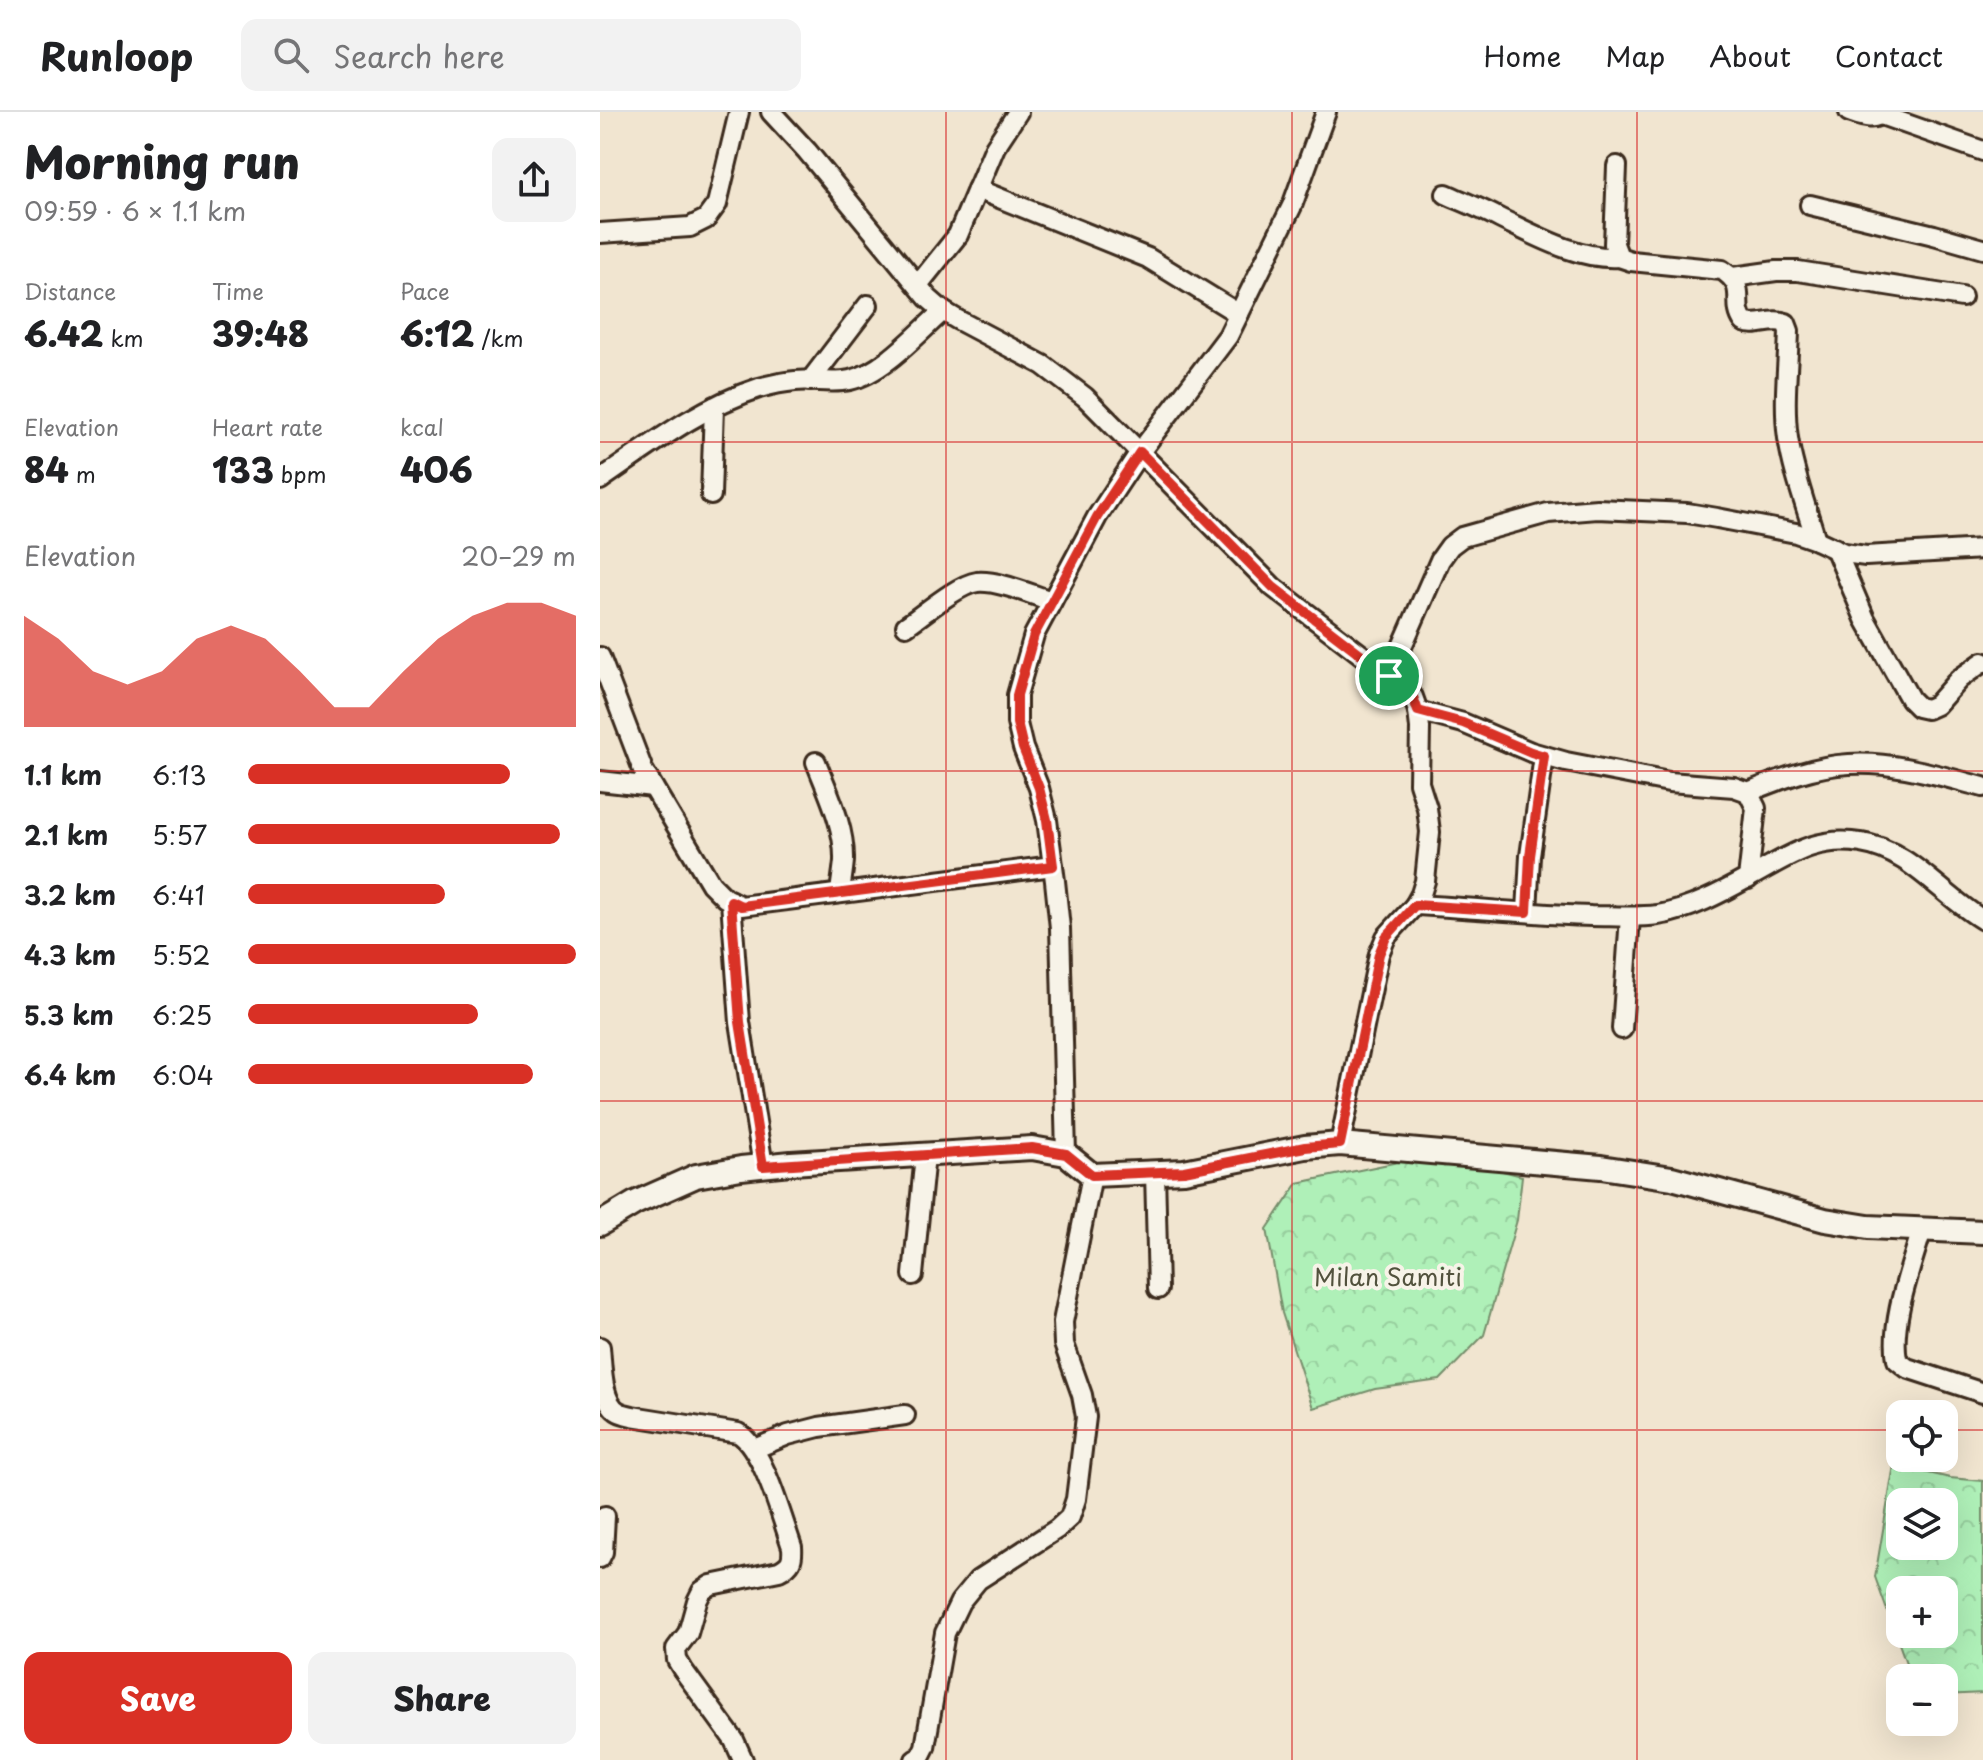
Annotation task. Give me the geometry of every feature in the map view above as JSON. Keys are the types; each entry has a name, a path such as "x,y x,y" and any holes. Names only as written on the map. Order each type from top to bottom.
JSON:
{"street":[{"path":"600,233 690,227 706,219 717,204 739,112"},
{"path":"771,112 928,298 943,311 1043,365 1085,397 1273,587 1413,697 1420,728 1419,783 1430,832 1425,881 1415,905 1386,937 1379,954 1340,1144"},
{"path":"918,285 958,235 995,147 1018,112"},
{"path":"1066,1154 1060,928 1047,820 1017,723 1017,695 1034,635 1097,517 1140,452 1228,336 1292,206 1326,112"},
{"path":"1849,112 1870,118 1882,114 1983,151"},
{"path":"1617,166 1614,244 1619,257"},
{"path":"977,189 1148,258 1239,314"},
{"path":"1446,194 1521,230 1583,254 1722,270 1733,277 1738,286 1740,316 1744,322 1755,324 1779,320 1786,323 1789,331 1787,435 1816,540"},
{"path":"1810,205 1983,249"},
{"path":"1733,277 1798,271 1962,297"},
{"path":"810,381 868,305"},
{"path":"600,480 680,424 760,388 795,381 853,380 893,356 943,311"},
{"path":"711,495 714,407"},
{"path":"1389,676 1440,560 1450,546 1462,537 1538,515 1575,509 1702,515 1796,533 1844,553 1866,556 1983,549"},
{"path":"1835,548 1865,619 1910,699 1918,707 1927,709 1936,705 1959,679 1983,662"},
{"path":"906,626 963,586 980,582 1052,601"},
{"path":"600,657 643,770 711,884 725,898 741,906 1053,866"},
{"path":"1418,711 1463,723 1544,756 1669,782 1734,787 1748,792 1808,770 1849,764 1880,764 1983,787"},
{"path":"1527,912 1530,856 1544,756"},
{"path":"816,762 841,835 844,858 840,893"},
{"path":"600,781 653,787"},
{"path":"1748,792 1756,808 1748,879"},
{"path":"1415,905 1562,915 1657,915 1679,910 1748,879 1790,854 1823,843 1859,842 1882,847 1907,861 1964,909 1983,920"},
{"path":"731,901 740,1022 763,1166"},
{"path":"1622,1029 1630,917"},
{"path":"600,1224 635,1203 696,1176 763,1166 1032,1148 1066,1154 1092,1175 1184,1171 1305,1147 1340,1144 1601,1167 1672,1178 1825,1220 1868,1227 1982,1229"},
{"path":"913,1275 925,1155"},
{"path":"1155,1172 1158,1289"},
{"path":"915,1760 925,1747 945,1633 960,1602 978,1580 1057,1529 1070,1517 1076,1499 1086,1417 1082,1395 1064,1344 1063,1322 1092,1175"},
{"path":"1922,1229 1895,1327 1897,1360 1907,1368 1983,1393"},
{"path":"600,1347 609,1402 618,1412 744,1436 760,1461 792,1547 793,1558 789,1566 779,1571 711,1585 702,1591 688,1633 676,1649 677,1660 683,1670 734,1740 743,1760"},
{"path":"754,1449 819,1427 905,1415"},
{"path":"600,1558 605,1516"}],"green space":[{"name":"Milan Samiti","path":"1436,1154 1522,1176 1517,1220 1484,1335 1440,1380 1375,1389 1313,1408 1282,1313 1267,1229 1298,1183"},
{"path":"1893,1472 1924,1472 1983,1481 1983,1693 1958,1694 1958,1664 1906,1664 1901,1648 1958,1648 1958,1576 1886,1576 1886,1608 1875,1577 1886,1512 1886,1560 1958,1560 1958,1488 1890,1488"}],"route":[{"path":"1140,452 1273,587 1389,676 1413,697 1418,711 1463,723 1544,756 1530,856 1527,912 1415,905 1386,937 1379,954 1340,1144 1305,1147 1184,1171 1092,1175 1066,1154 1032,1148 763,1166 740,1022 731,901 741,906 1053,866 1039,788 1017,723 1017,695 1034,635 1097,517 1140,452"}]}
